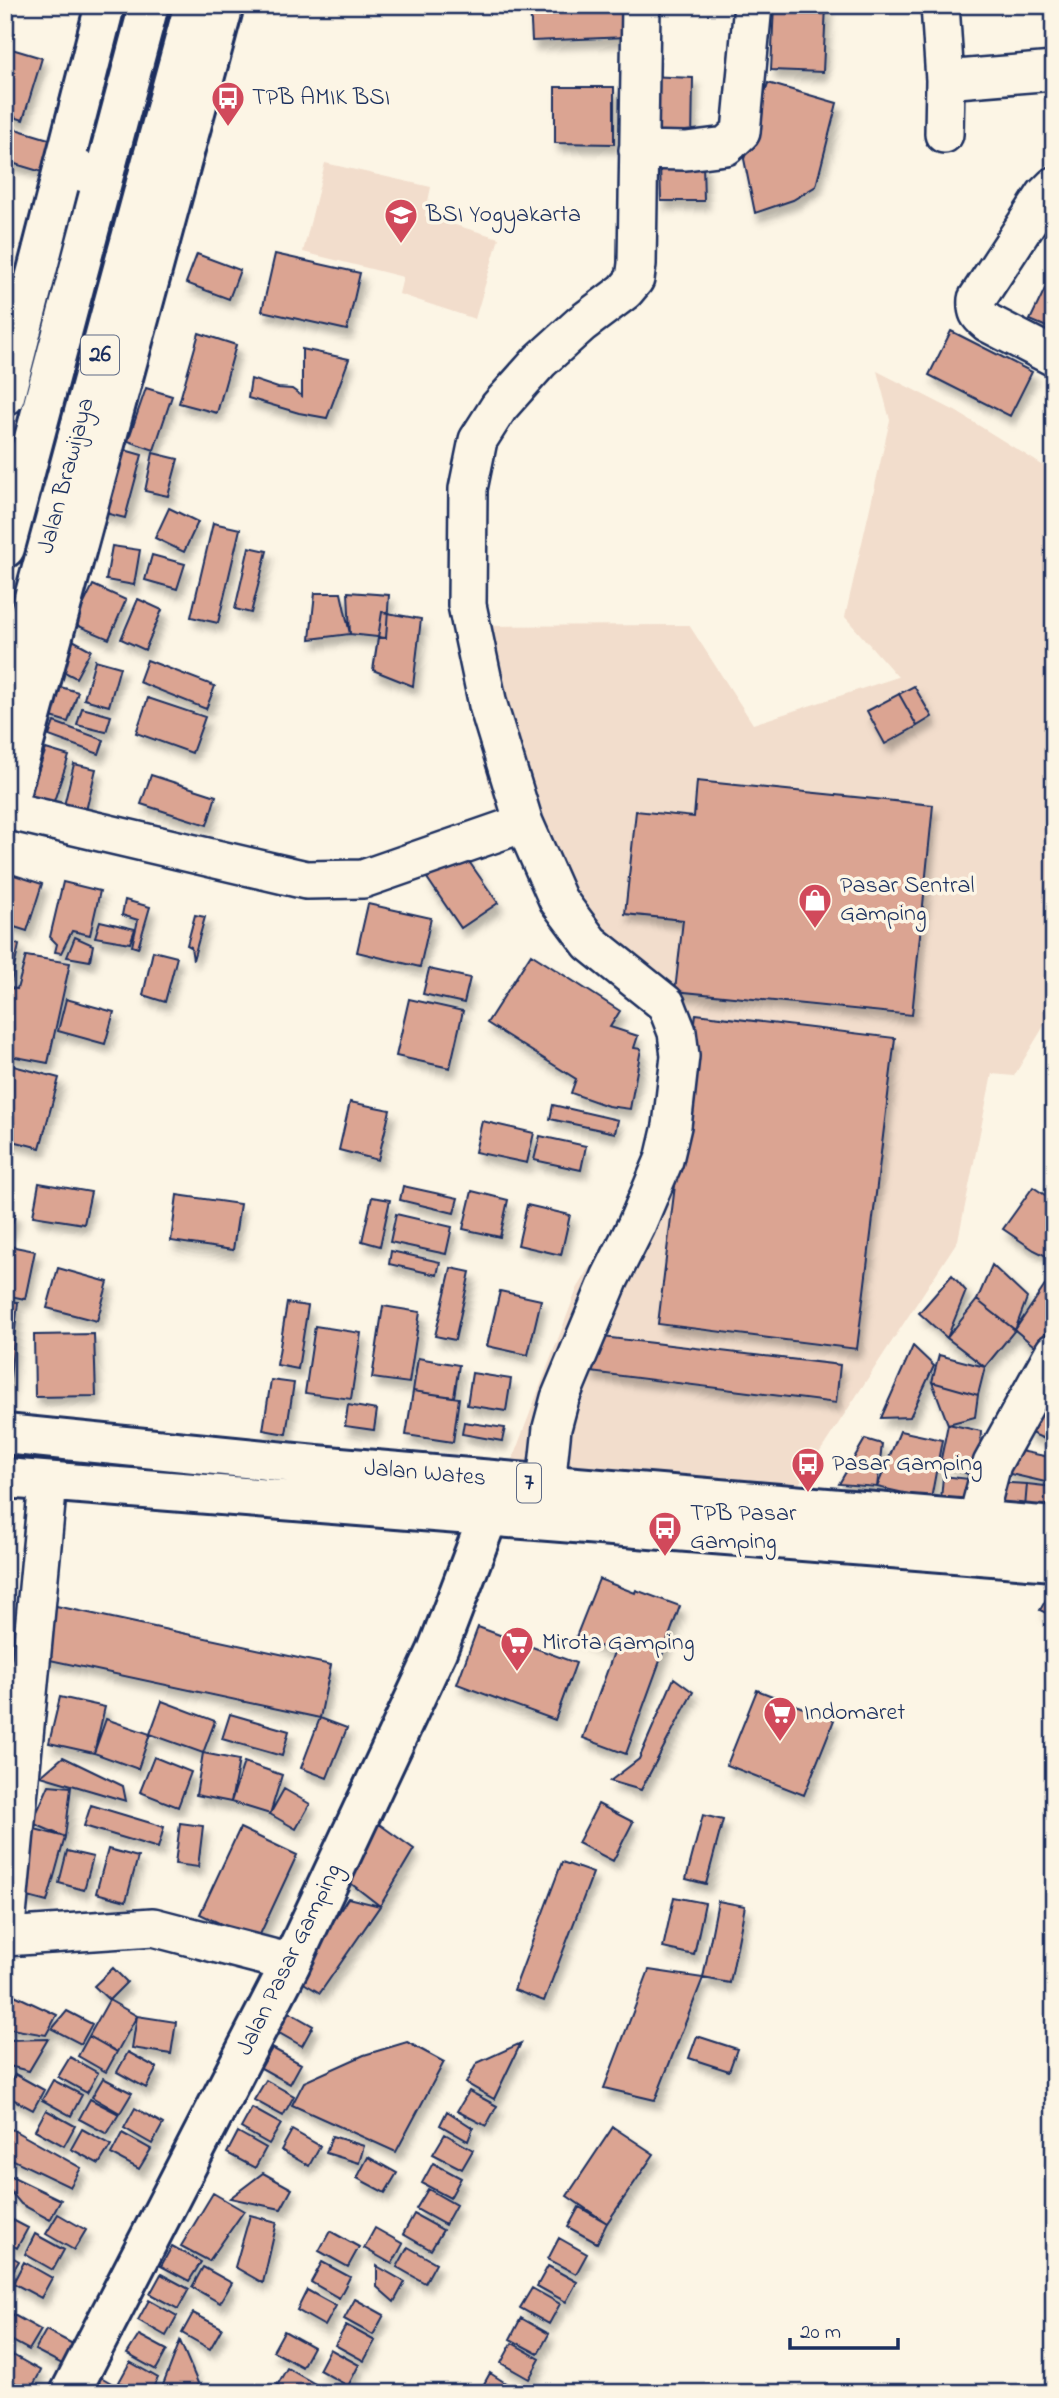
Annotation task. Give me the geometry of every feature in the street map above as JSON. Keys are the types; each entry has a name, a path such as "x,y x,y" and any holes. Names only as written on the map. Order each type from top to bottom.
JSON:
{"main road":[{"path":"5,396 105,5"},
{"name":"Jalan Brawijaya","path":"5,548 149,5"},
{"name":"Jalan Brawijaya","path":"5,705 106,385 194,5"},
{"path":"6,811 106,385 224,5"},
{"path":"64,166 103,178"},
{"name":"Jalan Wates","path":"5,1434 316,1465 1054,1527"},
{"name":"Jalan Wates","path":"5,1478 1054,1561"},
{"name":"Jalan Pasar Gamping","path":"70,2393 291,1963 437,1651 488,1517"}],"street":[{"path":"546,1485 552,1428 560,1398 610,1278 664,1160 672,1126 680,1056 677,1032 666,1004 590,943 558,900 524,823 488,705 467,605 468,489 478,440 499,407 540,361 581,324 625,291 635,279 641,5"},
{"path":"638,150 686,151 726,146 741,132 753,5"},
{"path":"940,5 945,80 944,134"},
{"path":"945,80 1054,71"},
{"path":"1054,186 1045,195 977,299 976,309 978,316 988,323 1054,357"},
{"path":"6,811 306,880 363,879 524,823"},
{"path":"977,1521 992,1464 1054,1352"},
{"path":"48,1482 11,1803 5,1937 153,1927 291,1963"}],"shaded area":[{"name":"BSI Yogyakarta","path":"325,163 431,187 425,216 499,238 475,319 399,294 403,277 303,252"},
{"name":"Pasar Sentral Gamping","path":"877,371 957,412 1047,468 1054,578 1054,1009 1014,1076 992,1074 958,1240 797,1487 511,1463 577,1289 659,1153 674,1054 658,1008 543,895 505,840 467,703 463,626 689,625 753,724 898,677 845,617 890,420"}],"building":[{"path":"530,5 625,5 627,37 532,41"},
{"path":"774,5 826,5 823,72 771,70"},
{"path":"5,47 42,58 23,120 5,114"},
{"path":"647,76 693,78 692,144 645,143"},
{"path":"768,83 837,103 816,186 793,200 755,213 744,159"},
{"path":"555,87 614,87 614,144 555,143"},
{"path":"12,128 52,140 42,172 5,161"},
{"path":"660,162 703,162 704,201 661,201"},
{"path":"197,254 240,270 229,299 186,283"},
{"path":"275,254 360,273 347,330 262,311"},
{"path":"1054,270 1054,330 1030,320"},
{"path":"951,331 1032,372 1010,416 929,375"},
{"path":"199,333 236,345 217,413 179,403"},
{"path":"302,349 349,359 327,418 248,398 251,379 278,388 292,389 302,396"},
{"path":"146,388 172,396 154,450 128,441"},
{"path":"114,447 142,455 125,518 97,511"},
{"path":"153,453 178,459 168,496 145,491"},
{"path":"169,508 198,522 184,552 155,538"},
{"path":"213,523 240,529 218,623 191,617"},
{"path":"112,546 140,550 134,585 106,580"},
{"path":"249,547 267,551 251,613 235,609"},
{"path":"152,555 185,564 177,589 145,580"},
{"path":"93,585 126,600 109,639 74,624"},
{"path":"348,592 389,595 386,638 350,634"},
{"path":"315,593 341,593 350,634 310,639"},
{"path":"138,599 162,610 145,650 121,639"},
{"path":"382,612 421,619 413,686 373,670"},
{"path":"69,638 91,650 76,678 53,666"},
{"path":"95,660 120,667 109,706 84,699"},
{"path":"147,660 215,686 206,709 139,682"},
{"path":"57,686 78,692 68,722 48,716"},
{"path":"914,686 932,717 917,726 899,694"},
{"path":"899,694 917,726 885,744 867,711"},
{"path":"148,698 205,717 192,753 136,733"},
{"path":"82,708 111,716 106,732 77,725"},
{"path":"54,722 104,740 99,754 49,736"},
{"path":"46,749 69,756 48,819 24,811"},
{"path":"74,764 96,769 84,819 62,814"},
{"path":"151,775 216,796 207,825 141,804"},
{"path":"697,781 933,805 912,1015 675,991 683,920 625,914 636,811 694,817"},
{"path":"463,853 498,903 461,928 427,878"},
{"path":"8,873 42,884 27,931 5,924 5,881"},
{"path":"63,882 100,891 90,935 72,931 61,953 55,952 57,944 50,937"},
{"path":"125,900 150,907 138,948 132,946 138,920 122,915"},
{"path":"368,904 431,918 420,967 357,952"},
{"path":"195,915 205,917 193,960 191,947 187,945"},
{"path":"100,921 135,929 130,943 95,937"},
{"path":"5,935 14,937 14,943 19,945 11,982 5,980 10,951 5,949"},
{"path":"75,937 93,945 90,961 67,957"},
{"path":"153,951 177,957 165,1002 143,995"},
{"path":"531,954 620,1011 610,1027 638,1036 634,1048 641,1049 630,1109 608,1106 571,1093 576,1079 487,1023"},
{"path":"26,956 70,963 48,1063 5,1055 5,987 17,989"},
{"path":"429,969 470,978 464,1003 423,994"},
{"path":"66,999 114,1012 105,1044 58,1031"},
{"path":"409,999 463,1011 450,1068 396,1056"},
{"path":"696,1014 895,1038 857,1349 658,1324"},
{"path":"6,1064 59,1078 40,1148 5,1139"},
{"path":"350,1102 390,1110 378,1160 339,1150"},
{"path":"553,1105 618,1120 615,1133 550,1119"},
{"path":"482,1121 534,1133 527,1163 475,1152"},
{"path":"540,1136 586,1146 581,1170 534,1160"},
{"path":"39,1183 91,1192 84,1224 33,1216"},
{"path":"403,1186 458,1198 454,1213 400,1200"},
{"path":"1033,1187 1054,1201 1054,1260 1003,1229"},
{"path":"472,1191 508,1200 500,1237 463,1229"},
{"path":"177,1195 240,1204 233,1250 171,1241"},
{"path":"372,1197 390,1200 380,1246 362,1241"},
{"path":"527,1205 570,1215 561,1255 518,1245"},
{"path":"5,1211 15,1214 10,1231 5,1230"},
{"path":"396,1214 452,1227 446,1254 390,1242"},
{"path":"5,1245 35,1251 25,1299 5,1295"},
{"path":"391,1251 440,1262 437,1275 389,1264"},
{"path":"992,1265 1027,1298 1015,1330 977,1300"},
{"path":"58,1268 108,1282 97,1321 47,1308"},
{"path":"451,1268 470,1272 455,1340 435,1336"},
{"path":"1054,1272 1054,1324 1040,1351 1015,1330"},
{"path":"952,1275 966,1291 947,1338 919,1313"},
{"path":"500,1291 541,1300 528,1355 487,1346"},
{"path":"977,1300 1015,1330 985,1367 947,1338"},
{"path":"5,1301 18,1302 7,1407 5,1407"},
{"path":"287,1303 308,1306 298,1369 277,1365"},
{"path":"383,1306 420,1312 409,1383 372,1378"},
{"path":"315,1326 361,1333 351,1399 305,1393"},
{"path":"94,1334 96,1396 35,1397 34,1335"},
{"path":"594,1336 840,1365 836,1403 590,1372"},
{"path":"913,1346 934,1366 910,1417 881,1418"},
{"path":"939,1355 985,1367 978,1395 932,1382"},
{"path":"418,1358 459,1365 454,1397 413,1391"},
{"path":"472,1373 511,1379 506,1411 467,1405"},
{"path":"271,1380 294,1383 286,1434 263,1430"},
{"path":"1054,1380 1054,1411 1039,1404"},
{"path":"932,1382 978,1395 975,1417 948,1424"},
{"path":"413,1391 459,1398 453,1442 406,1435"},
{"path":"1039,1404 1054,1411 1054,1443 1026,1431"},
{"path":"348,1405 377,1410 374,1430 345,1426"},
{"path":"464,1422 505,1428 502,1441 462,1434"},
{"path":"948,1424 981,1431 978,1480 941,1459"},
{"path":"900,1431 942,1440 931,1499 877,1487"},
{"path":"865,1439 882,1444 877,1487 839,1484"},
{"path":"1011,1449 1054,1458 1054,1484 1006,1473"},
{"path":"943,1476 978,1480 974,1502 941,1500"},
{"path":"993,1482 1027,1484 1025,1508 989,1505"},
{"path":"1027,1484 1054,1487 1054,1511 1025,1508"},
{"path":"599,1579 680,1606 626,1754 583,1738 614,1652 576,1637"},
{"path":"1050,1593 1054,1594 1054,1617 1040,1610"},
{"path":"47,1604 331,1665 320,1718 36,1657"},
{"name":"Mirota Gamping","path":"478,1627 576,1663 555,1720 457,1684"},
{"path":"674,1678 693,1692 641,1790 610,1781 639,1759"},
{"name":"Indomaret","path":"757,1690 834,1720 804,1795 727,1765"},
{"path":"60,1697 105,1707 94,1753 49,1743"},
{"path":"162,1701 215,1721 203,1753 150,1734"},
{"path":"230,1714 289,1731 282,1756 222,1739"},
{"path":"320,1718 347,1728 327,1778 301,1768"},
{"path":"106,1719 150,1734 138,1769 94,1753"},
{"path":"203,1753 239,1760 231,1802 196,1795"},
{"path":"63,1757 123,1786 126,1801 41,1776"},
{"path":"154,1757 191,1772 178,1807 140,1792"},
{"path":"244,1762 282,1775 270,1814 231,1802"},
{"path":"49,1785 71,1787 65,1837 32,1823"},
{"path":"284,1789 310,1804 296,1829 270,1814"},
{"path":"598,1804 633,1822 613,1861 578,1843"},
{"path":"91,1805 164,1827 158,1848 84,1826"},
{"path":"703,1815 723,1820 706,1884 686,1879"},
{"path":"180,1823 203,1826 198,1867 175,1864"},
{"path":"379,1824 414,1849 380,1906 340,1875"},
{"path":"31,1828 65,1837 47,1902 13,1893"},
{"path":"240,1828 297,1855 257,1941 200,1914"},
{"path":"108,1849 138,1857 126,1901 96,1893"},
{"path":"67,1851 93,1857 84,1890 59,1883"},
{"path":"562,1862 593,1873 544,2001 514,1990"},
{"path":"674,1897 705,1903 694,1955 663,1948"},
{"path":"348,1898 380,1906 320,1993 297,1979"},
{"path":"718,1901 745,1906 730,1983 703,1978"},
{"path":"113,1968 127,1982 109,2000 94,1986"},
{"path":"649,1970 703,1978 655,2100 604,2088"},
{"path":"8,1992 57,2015 46,2035 5,2028"},
{"path":"109,2000 137,2016 117,2052 89,2036"},
{"path":"285,2010 313,2026 302,2046 274,2030"},
{"path":"67,2011 92,2024 81,2044 52,2029"},
{"path":"137,2016 176,2022 171,2054 132,2048"},
{"path":"89,2036 117,2052 106,2072 78,2056"},
{"path":"697,2036 737,2049 729,2071 689,2058"},
{"path":"48,2039 29,2071 5,2065 5,2040"},
{"path":"407,2042 444,2062 396,2152 292,2105 304,2082 364,2055"},
{"path":"521,2043 494,2099 466,2083 477,2063"},
{"path":"272,2048 301,2064 290,2084 261,2068"},
{"path":"128,2052 157,2068 146,2088 117,2072"},
{"path":"70,2057 98,2073 87,2093 58,2077"},
{"path":"15,2074 44,2090 33,2110 5,2095"},
{"path":"103,2078 132,2093 120,2113 92,2097"},
{"path":"53,2080 82,2095 71,2116 42,2100"},
{"path":"266,2080 294,2096 283,2116 254,2100"},
{"path":"469,2091 497,2106 486,2126 457,2111"},
{"path":"90,2099 119,2114 107,2134 79,2119"},
{"path":"135,2108 163,2124 152,2144 124,2128"},
{"path":"252,2108 281,2124 269,2144 241,2128"},
{"path":"46,2110 75,2126 64,2146 35,2130"},
{"path":"447,2111 473,2128 468,2141 440,2125"},
{"path":"6,2126 81,2168 70,2187 5,2156"},
{"path":"613,2127 654,2154 607,2223 567,2196"},
{"path":"82,2129 111,2145 99,2164 71,2149"},
{"path":"292,2130 320,2146 309,2166 281,2150"},
{"path":"238,2132 266,2148 255,2168 227,2153"},
{"path":"122,2133 151,2149 139,2169 111,2154"},
{"path":"445,2134 473,2150 462,2169 433,2154"},
{"path":"332,2136 364,2146 359,2163 326,2153"},
{"path":"368,2157 397,2173 385,2193 357,2178"},
{"path":"433,2163 461,2178 450,2198 422,2183"},
{"path":"5,2173 61,2200 50,2220 21,2204 5,2185"},
{"path":"263,2173 292,2189 281,2209 230,2198"},
{"path":"428,2189 456,2205 445,2225 416,2209"},
{"path":"213,2193 244,2211 209,2261 181,2246"},
{"path":"579,2207 607,2223 597,2243 568,2227"},
{"path":"58,2214 86,2230 74,2250 46,2234"},
{"path":"414,2214 443,2230 431,2250 403,2234"},
{"path":"250,2215 277,2222 263,2283 235,2267"},
{"path":"5,2216 28,2228 17,2248 5,2242"},
{"path":"375,2228 403,2244 392,2264 364,2248"},
{"path":"330,2231 359,2247 348,2267 319,2251"},
{"path":"35,2234 64,2250 53,2270 25,2254"},
{"path":"559,2238 587,2254 576,2274 548,2259"},
{"path":"172,2246 201,2262 189,2281 161,2266"},
{"path":"408,2247 436,2263 425,2283 397,2267"},
{"path":"5,2253 19,2261 7,2281 5,2280"},
{"path":"24,2262 52,2278 41,2298 13,2283"},
{"path":"322,2262 350,2277 339,2298 311,2282"},
{"path":"377,2266 405,2282 394,2302 377,2287"},
{"path":"548,2266 577,2282 566,2302 537,2286"},
{"path":"203,2267 232,2283 220,2303 192,2287"},
{"path":"161,2274 189,2289 178,2309 150,2294"},
{"path":"532,2288 560,2304 549,2324 520,2308"},
{"path":"307,2290 336,2306 325,2326 297,2310"},
{"path":"355,2299 384,2315 373,2335 344,2319"},
{"path":"149,2300 177,2316 166,2336 138,2320"},
{"path":"193,2313 222,2328 210,2349 182,2333"},
{"path":"12,2314 41,2330 29,2350 5,2337 5,2326"},
{"path":"521,2318 549,2334 538,2354 510,2339"},
{"path":"346,2325 375,2341 364,2361 335,2345"},
{"path":"46,2330 75,2345 64,2365 35,2350"},
{"path":"284,2331 313,2347 302,2367 273,2351"},
{"path":"139,2335 167,2350 156,2370 127,2354"},
{"path":"180,2341 198,2383 194,2393 160,2393"},
{"path":"512,2343 540,2359 529,2379 501,2363"},
{"path":"330,2349 359,2365 348,2386 319,2370"},
{"path":"13,2355 41,2371 30,2391 5,2377 5,2369"},
{"path":"130,2362 158,2378 150,2393 139,2393 119,2382"},
{"path":"287,2368 315,2384 310,2393 283,2393 275,2389"},
{"path":"490,2373 521,2393 479,2393"},
{"path":"99,2376 127,2392 89,2393"}],"place":[{"name":"TPB AMIK BSI","path":"228,128"},
{"name":"BSI Yogyakarta","path":"401,245"},
{"name":"Pasar Sentral Gamping","path":"815,930"},
{"name":"Pasar Gamping","path":"808,1494"},
{"name":"TPB Pasar Gamping","path":"665,1558"},
{"name":"Mirota Gamping","path":"517,1673"},
{"name":"Indomaret","path":"780,1743"}]}
